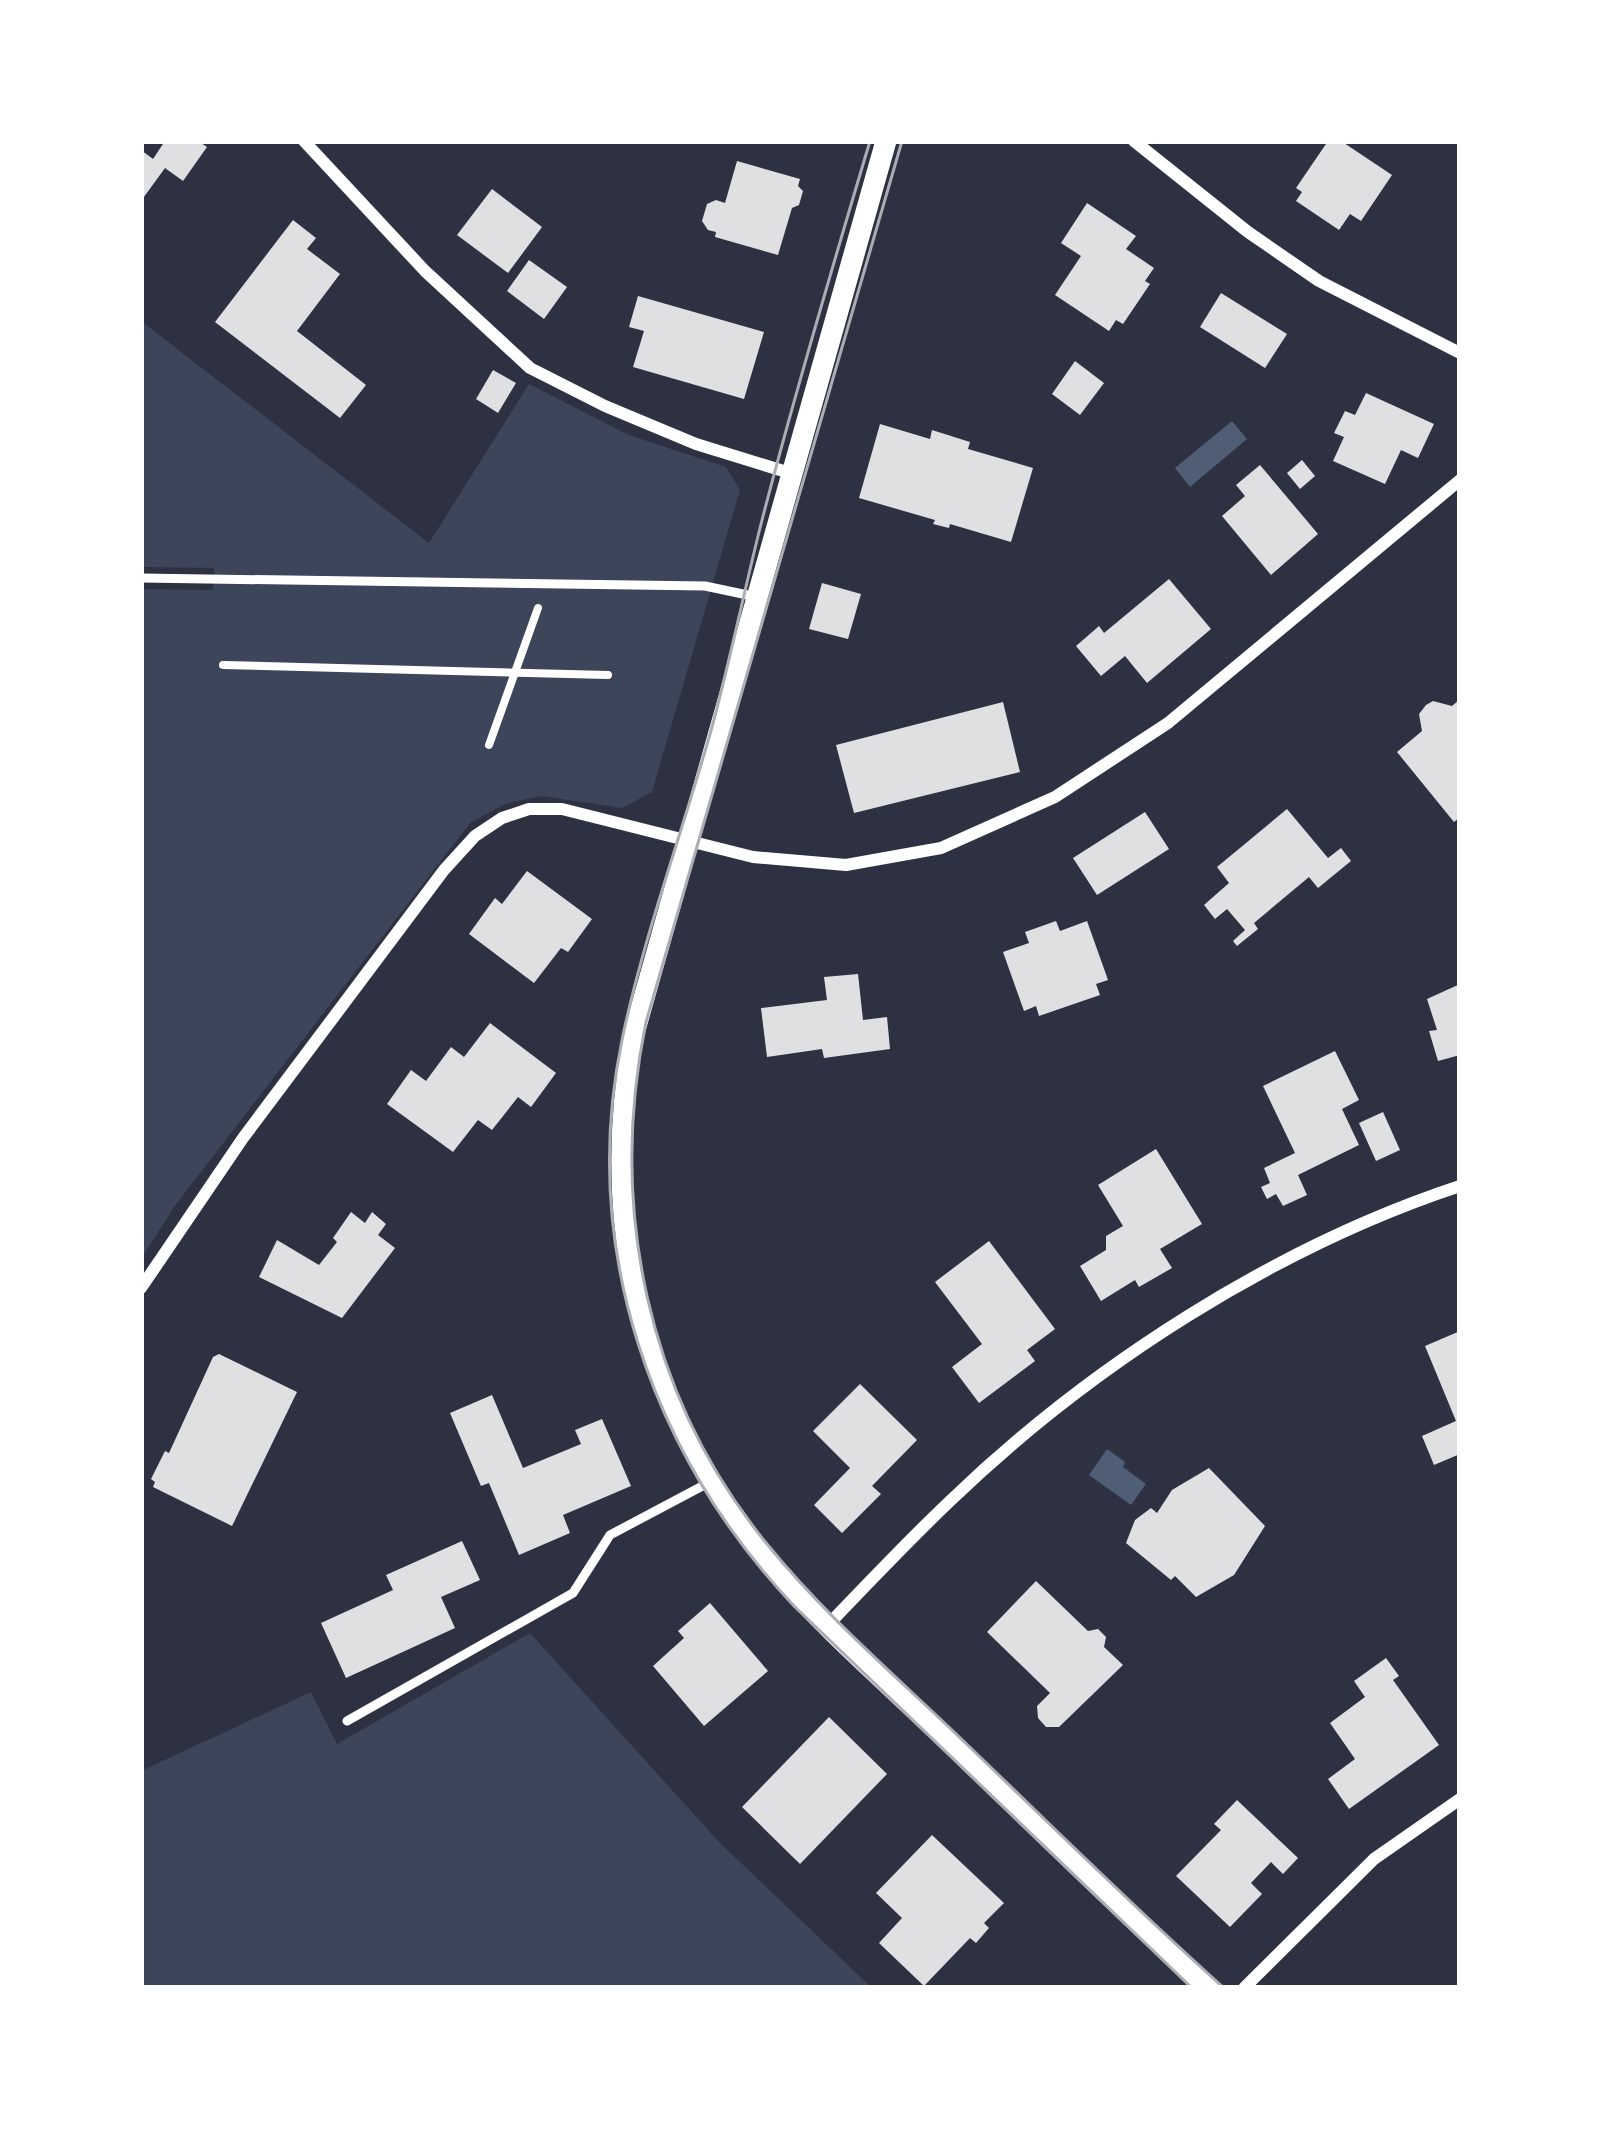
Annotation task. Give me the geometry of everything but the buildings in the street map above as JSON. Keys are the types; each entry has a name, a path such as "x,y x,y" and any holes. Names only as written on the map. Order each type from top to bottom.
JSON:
{"street":[{"path":"304,141 425,272 530,368 604,406 696,444 790,473"},
{"path":"886,141 633,1037 622,1112 620,1182 627,1256 646,1339 682,1432 710,1482 759,1551 828,1624 1208,1988"},
{"path":"1134,141 1248,232 1319,280 1460,353"},
{"path":"141,1288 243,1138 444,870 475,836 502,818 529,809 562,809 752,857 846,865 941,848 1055,797 1168,723 1460,480"},
{"path":"828,1624 952,1499 1060,1407 1173,1326 1294,1254 1460,1186"},
{"path":"1244,1988 1374,1859 1460,1799"}],"lane":[{"path":"141,578 705,586 757,597"},
{"path":"346,1721 573,1593 610,1534 710,1482"}],"path":[{"path":"489,745 547,584"},
{"path":"223,665 608,675"}],"shaded area":[{"path":"141,321 429,543 529,384 629,435 726,467 740,490 652,792 622,808 541,796 505,804 470,823 174,1207 141,1259 141,589 213,590 214,568 141,567"},
{"path":"1232,421 1247,439 1190,487 1175,468"},
{"path":"1107,1449 1146,1484 1131,1505 1089,1475"},
{"path":"530,1633 719,1842 872,1988 141,1988 141,1771 311,1692 337,1744"}],"tram line":[{"path":"870,141 787,428 712,727 652,922 622,1040 611,1118 611,1195 620,1270 638,1344 665,1415 701,1483 744,1547 794,1606 1192,1988"},
{"path":"902,141 646,1022 635,1092 632,1161 647,1297 666,1363 692,1426 726,1487 767,1544 857,1640 1224,1988"}]}
